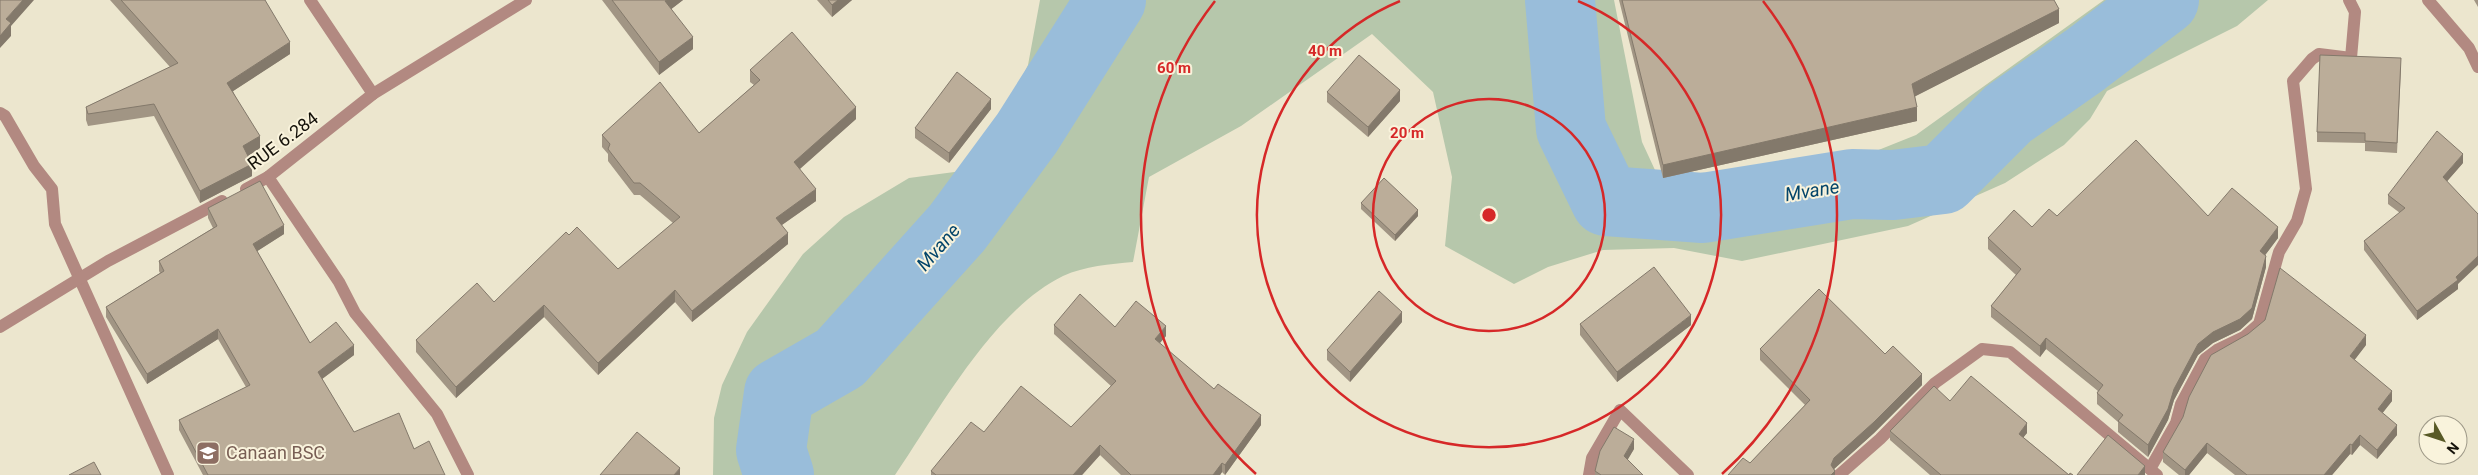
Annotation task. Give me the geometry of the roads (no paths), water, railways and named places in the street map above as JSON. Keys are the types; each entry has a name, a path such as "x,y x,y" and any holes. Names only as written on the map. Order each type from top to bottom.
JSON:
{"street":[{"path":"310,0 373,94"},
{"name":"RUE 6.284","path":"0,327 80,280 108,261 268,177 373,94 526,0"},
{"path":"1839,475 1880,439 1936,383 1982,349 2010,352 2153,472 2176,423 2181,404 2205,359 2216,350 2244,337 2260,324 2279,252 2297,221 2306,189 2293,81 2312,59 2319,54 2351,58 2355,12 2349,0"},
{"path":"2428,0 2474,46 2478,67"},
{"path":"0,113 5,116 34,166 52,189 55,224 168,475"},
{"path":"268,177 339,282 355,313 437,414 468,475"},
{"path":"1588,475 1592,458 1620,410 1688,475"}],"waterway":[{"name":"Mvane","path":"779,475 771,450 779,393 840,358 957,228 1027,133 1111,0"},
{"name":"Mvane","path":"1560,0 1571,129 1606,201 1703,208 1852,184 1893,185 1943,179 2008,114 2085,60 2164,0"}],"place":[{"name":"Canaan BSC","path":"208,453"}]}
